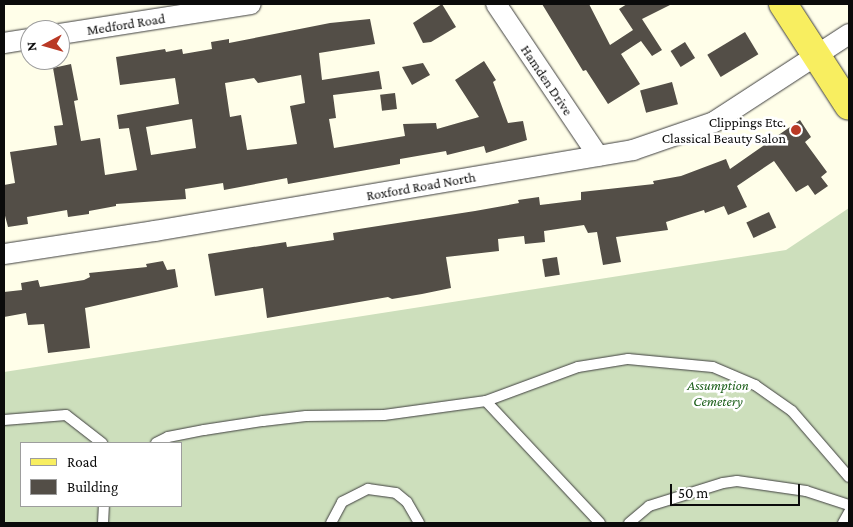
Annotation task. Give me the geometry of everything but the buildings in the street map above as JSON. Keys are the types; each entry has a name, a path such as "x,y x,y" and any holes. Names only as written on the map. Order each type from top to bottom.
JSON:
{"main road":[{"path":"783,4 849,106"}],"street":[{"name":"Medford Road","path":"70,32 251,4"},
{"name":"Hamden Drive","path":"496,4 598,156"},
{"name":"Roxford Road North","path":"4,254 598,156 640,147 714,122 763,92 816,54 849,34"},
{"path":"4,43 20,41"}],"lane":[{"path":"158,442 168,437 263,421 306,416 384,414 486,401 578,367 628,359 713,367 755,385 792,411 849,477"},
{"path":"486,401 600,523"},
{"path":"4,420 66,415 101,442"},
{"path":"629,523 649,506 737,481 806,491 849,504"},
{"path":"331,523 342,502 368,489 396,494 407,502 419,523"},
{"path":"103,523 104,507"},
{"path":"844,523 849,512"}],"green space":[{"name":"Assumption Cemetery","path":"849,208 849,523 4,523 4,372 786,250"}],"place":[{"name":"Clippings Etc. Classical Beauty Salon","path":"796,130"}]}
